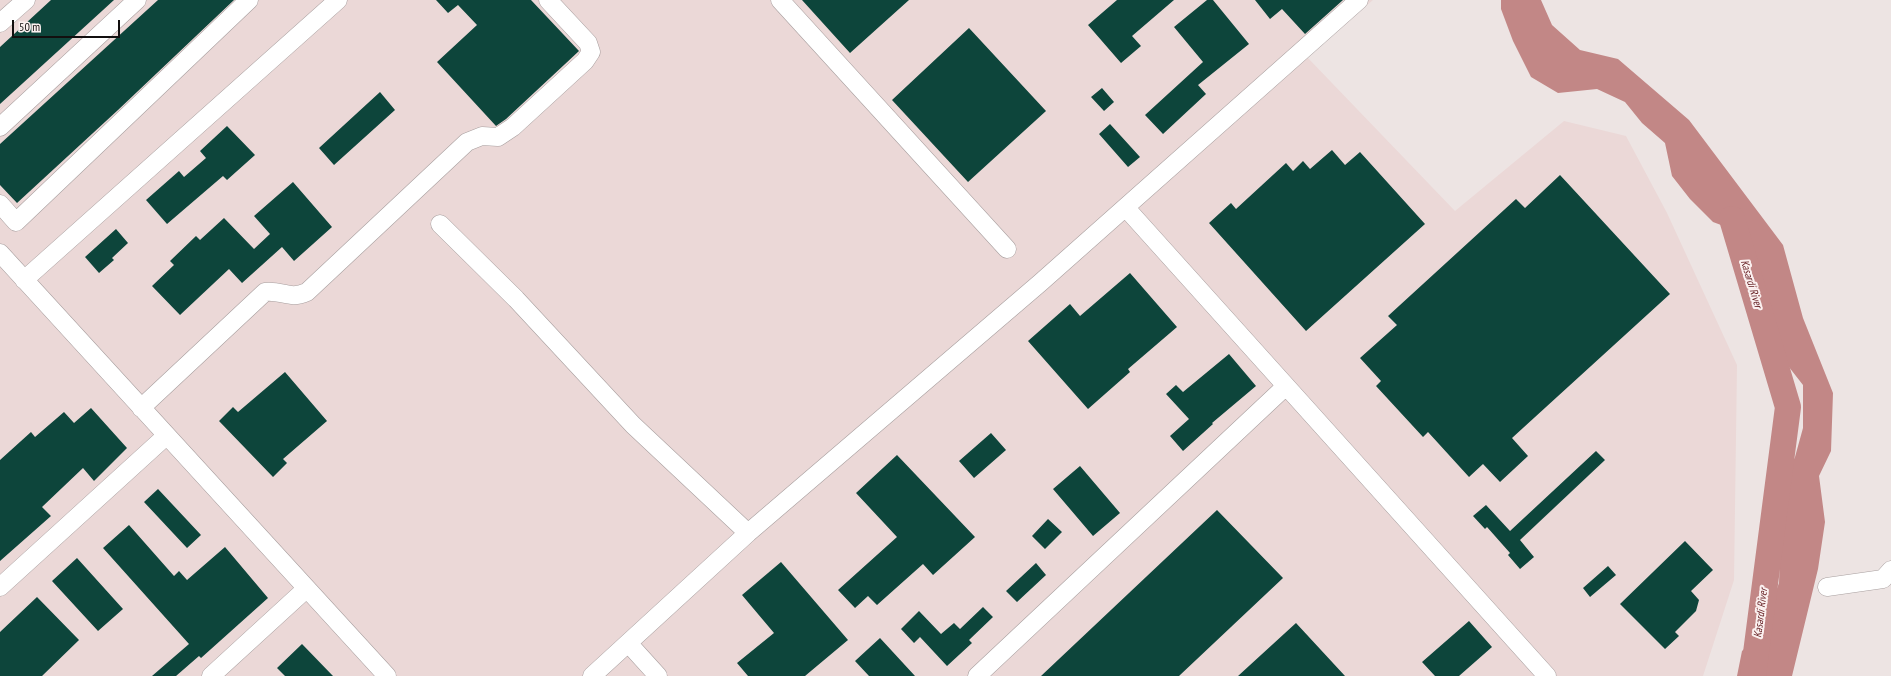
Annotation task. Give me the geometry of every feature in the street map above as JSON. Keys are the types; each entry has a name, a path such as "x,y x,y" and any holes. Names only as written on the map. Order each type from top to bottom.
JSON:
{"street":[{"path":"0,23 26,0"},
{"path":"0,126 136,0"},
{"path":"0,204 16,222 250,0"},
{"path":"24,280 338,0"},
{"path":"141,408 265,292 275,291 297,297 307,292 467,142 482,136 498,137 513,127 585,61 591,52 588,43 548,0"},
{"path":"780,0 1006,249"},
{"path":"592,676 629,644 748,533 1126,208 1359,0"},
{"path":"1126,208 1547,676"},
{"path":"440,224 516,299 633,425 748,533"},
{"path":"0,253 386,676"},
{"path":"977,676 1286,386"},
{"path":"0,587 166,436"},
{"path":"1827,587 1883,579 1891,570"},
{"path":"211,676 306,589"},
{"path":"629,644 658,676"}],"shaded area":[{"path":"0,0 1373,0 1307,57 1455,211 1564,121 1626,136 1667,213 1737,365 1734,580 1703,676 0,676"}],"water":[{"path":"1501,0 1541,0 1552,25 1580,50 1618,59 1689,120 1783,245 1803,318 1833,393 1831,451 1819,476 1825,522 1818,569 1792,676 1737,676 1742,651 1760,634 1779,583 1783,482 1795,457 1803,428 1803,385 1767,339 1750,295 1748,264 1729,228 1713,222 1690,199 1672,176 1665,143 1642,123 1625,102 1597,89 1558,93 1531,77 1513,41 1501,9"}],"building":[{"path":"51,0 114,0 0,104 0,47"},
{"path":"158,0 234,0 17,203 0,185 0,144"},
{"path":"436,0 531,0 579,51 506,119 496,126 437,62 477,25 458,5 448,13"},
{"path":"802,0 909,0 850,53"},
{"path":"1117,0 1174,0 1132,36 1141,46 1121,63 1088,25"},
{"path":"1207,0 1213,0 1249,44 1198,85 1206,94 1163,134 1145,115 1203,62 1174,27"},
{"path":"1255,0 1343,0 1305,34 1282,9 1270,19"},
{"path":"969,28 1046,111 968,182 892,100"},
{"path":"1102,88 1114,102 1104,111 1091,97"},
{"path":"380,92 395,110 334,165 319,148"},
{"path":"1110,124 1140,157 1128,167 1099,134"},
{"path":"227,126 255,155 227,180 223,176 167,224 146,200 179,171 184,177 206,158 200,151"},
{"path":"1332,150 1345,165 1360,152 1425,224 1306,331 1209,223 1231,203 1236,209 1286,163 1293,171 1303,161 1310,169"},
{"path":"1560,175 1670,294 1512,438 1528,456 1500,482 1483,464 1469,477 1428,432 1423,437 1376,386 1381,381 1360,358 1397,325 1388,316 1516,199 1525,208"},
{"path":"293,182 332,227 294,261 282,247 242,283 229,269 180,315 152,286 174,265 170,261 196,236 200,240 224,218 254,249 270,234 254,216"},
{"path":"116,229 128,243 112,258 114,260 99,273 85,257"},
{"path":"1130,273 1177,327 1128,369 1130,372 1088,409 1028,341 1070,304 1080,316"},
{"path":"1229,354 1256,386 1212,423 1213,424 1183,451 1170,436 1189,419 1166,394 1176,385 1183,392"},
{"path":"285,372 327,421 283,459 287,463 273,477 219,421 233,407 238,412"},
{"path":"91,408 127,448 94,481 83,468 42,507 51,516 0,561 0,460 31,432 35,437 64,412 74,423"},
{"path":"991,433 1006,450 974,478 959,461"},
{"path":"1596,451 1605,460 1520,540 1534,557 1520,569 1508,555 1510,553 1487,527 1485,529 1473,516 1486,505 1510,531"},
{"path":"897,455 975,537 933,575 923,564 877,605 868,596 855,608 838,590 897,537 856,493"},
{"path":"1080,466 1120,513 1093,536 1053,489"},
{"path":"158,489 201,535 187,548 144,502"},
{"path":"1217,510 1283,578 1179,676 1041,676"},
{"path":"1048,519 1062,532 1045,549 1032,536"},
{"path":"129,525 174,576 179,571 187,580 225,547 268,598 201,658 199,656 176,676 152,676 189,644 103,548"},
{"path":"1685,541 1713,570 1691,591 1699,600 1696,611 1675,632 1679,636 1665,649 1620,604"},
{"path":"77,558 123,609 98,631 52,581"},
{"path":"781,562 848,640 805,676 748,676 737,663 774,633 742,595"},
{"path":"1036,563 1046,575 1017,602 1006,591"},
{"path":"1608,566 1616,575 1590,597 1583,588"},
{"path":"37,597 79,640 42,676 0,676 0,632"},
{"path":"983,607 993,617 969,640 972,643 947,666 920,637 914,643 901,629 919,611 941,634 954,623 960,629"},
{"path":"1469,621 1492,647 1459,676 1435,676 1422,662"},
{"path":"1296,623 1345,676 1238,676"},
{"path":"880,638 915,676 869,676 855,661"},
{"path":"302,644 333,676 285,676 277,668"}],"waterway":[{"name":"Kasardi River","path":"1732,219 1788,407 1753,676"}]}
